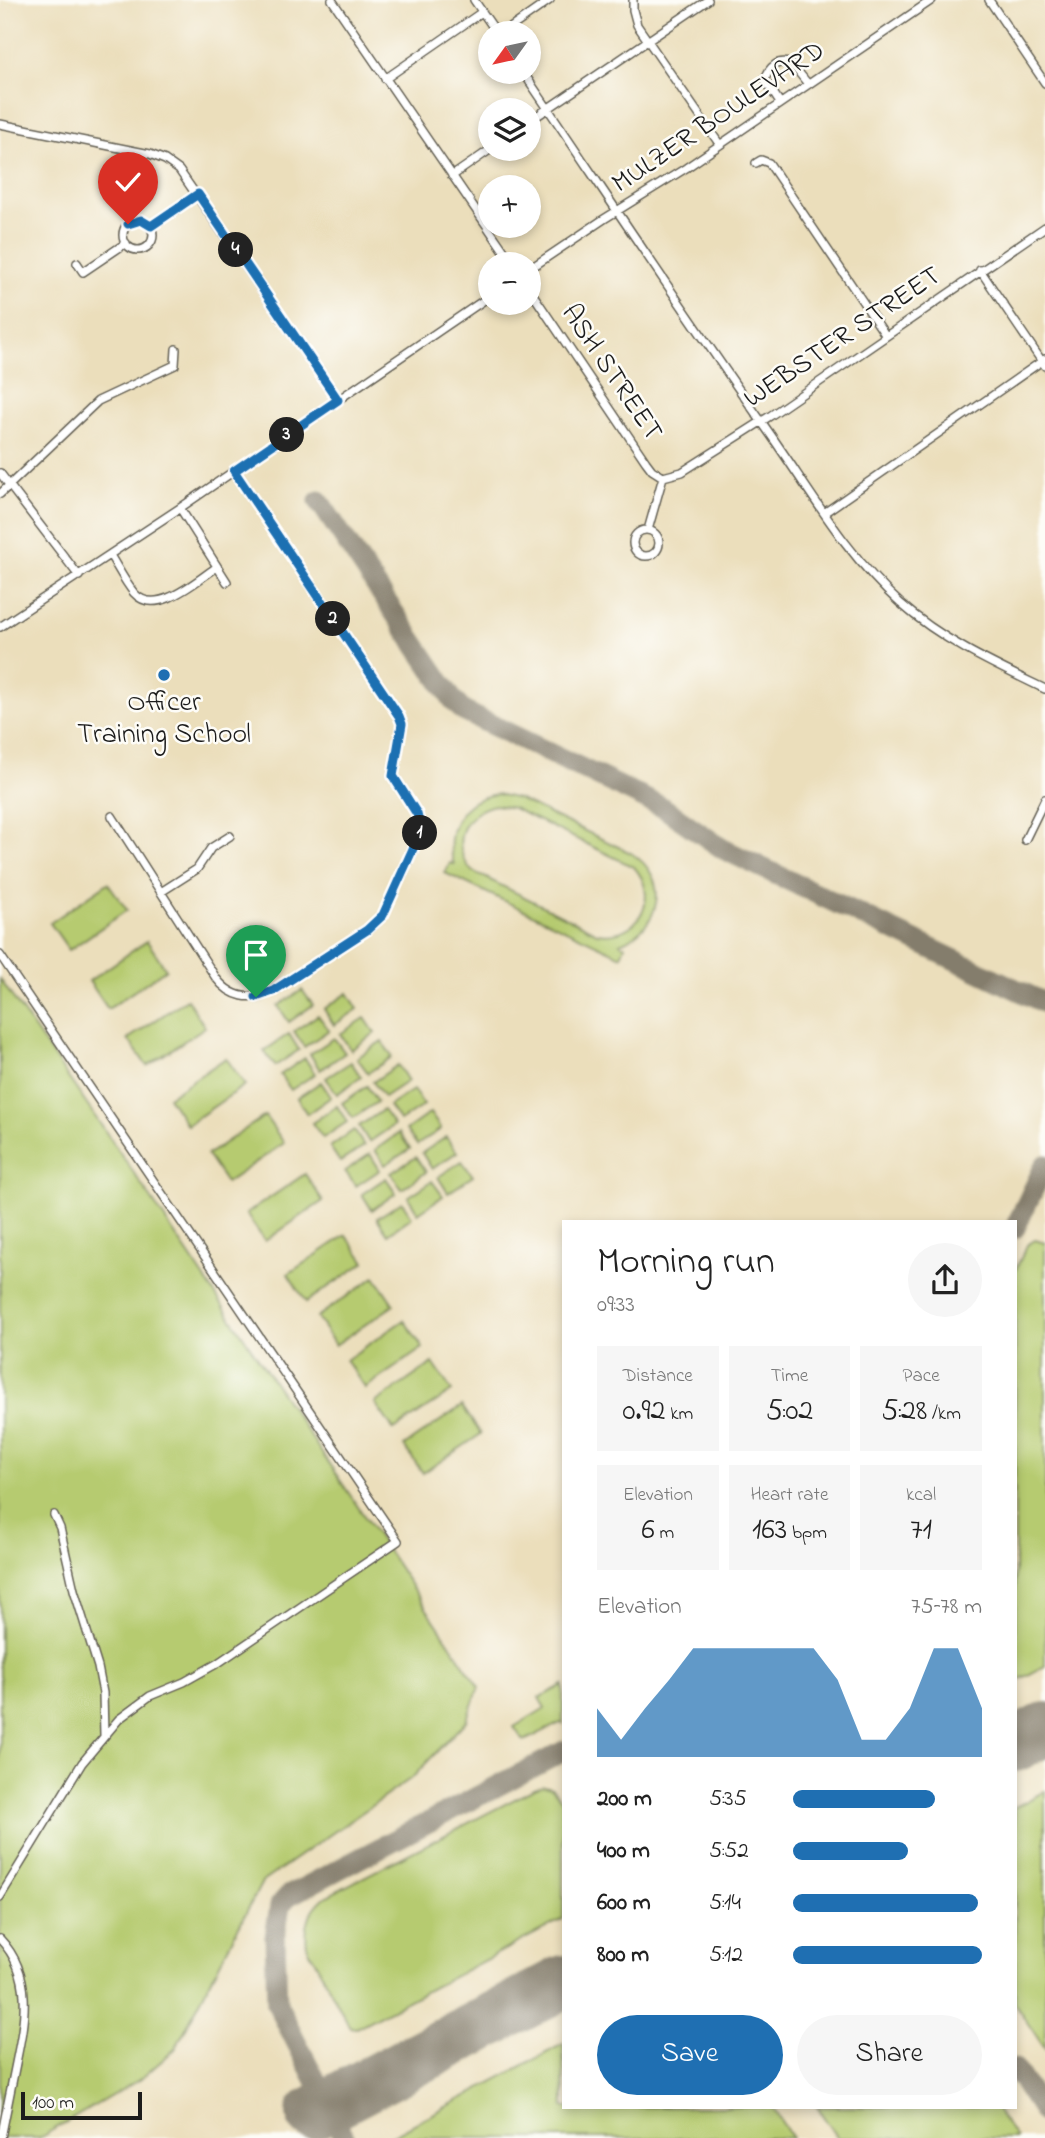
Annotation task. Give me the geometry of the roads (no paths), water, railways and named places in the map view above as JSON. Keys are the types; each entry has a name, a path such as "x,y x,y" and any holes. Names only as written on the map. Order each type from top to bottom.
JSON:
{"street":[{"path":"332,0 505,252"},
{"path":"474,0 488,21"},
{"path":"520,21 550,0"},
{"path":"633,0 634,18 720,145"},
{"path":"541,113 708,0"},
{"name":"MULZER BOULEVARD","path":"541,261 720,145 932,0"},
{"path":"989,0 1045,83"},
{"path":"385,79 482,12"},
{"path":"780,103 765,80 772,66 779,62 792,64 808,84"},
{"path":"531,84 824,513 871,572 897,601 962,648 1045,689"},
{"path":"0,124 158,157 179,170 338,400"},
{"path":"452,176 478,158"},
{"path":"756,163 761,160 769,163 886,336"},
{"path":"151,226 198,194"},
{"path":"141,220 151,226 153,238 147,247 136,250 126,243 123,232 128,224 141,220"},
{"name":"WEBSTER STREET","path":"663,477 682,472 761,421 1045,228"},
{"path":"77,263 83,272 126,243"},
{"path":"824,513 1044,362 980,270"},
{"path":"0,627 180,508 478,304"},
{"name":"ASH STREET","path":"541,306 646,462 663,477"},
{"path":"0,494 98,401 175,365 176,349"},
{"path":"112,816 222,986 238,996 256,997 273,991 378,921 421,831 417,814 393,776 402,724 399,716 234,471"},
{"path":"0,473 79,576"},
{"path":"648,530 663,477"},
{"path":"180,508 227,582"},
{"path":"110,555 135,593 152,604 168,598 217,567"},
{"path":"1026,840 1045,799"},
{"path":"161,892 198,868 211,848 230,836"},
{"path":"0,955 398,1541 218,1663 138,1703 104,1735 68,1784 0,1897"},
{"path":"54,1514 60,1528 74,1590 99,1667 104,1735"},
{"path":"0,1939 18,1964 25,1995 23,2031 1,2138"}],"place":[{"name":"Officer Training School","path":"164,675"}]}
